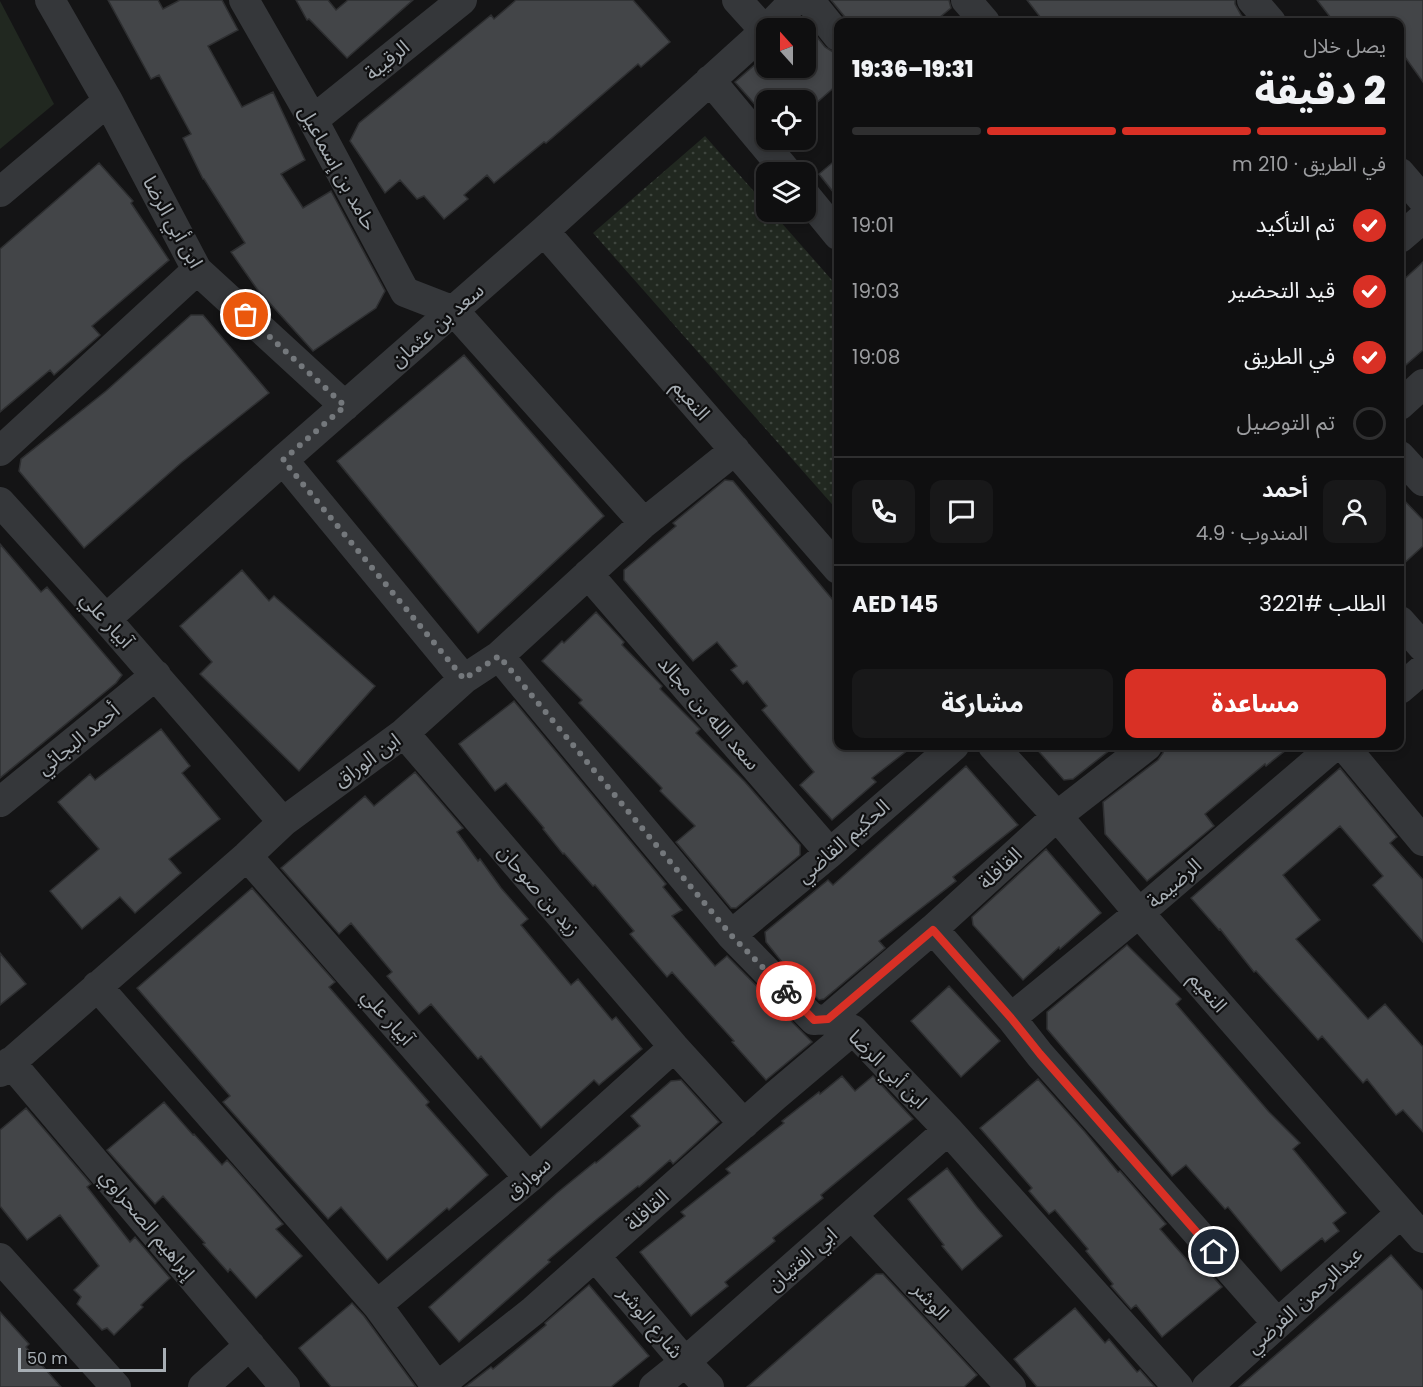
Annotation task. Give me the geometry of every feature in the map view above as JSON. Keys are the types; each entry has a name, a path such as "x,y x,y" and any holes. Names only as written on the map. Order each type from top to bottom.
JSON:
{"street":[{"name":"ابن أبي الرضا","path":"50,0 108,101 197,270 345,406"},
{"name":"حامد بن إسماعيل","path":"244,0 313,120 405,292 454,311"},
{"name":"الرقيبة","path":"313,120 462,0"},
{"path":"737,0 756,20"},
{"name":"سعد بن عثمان","path":"778,18 795,0"},
{"path":"809,0 834,31"},
{"path":"966,0 982,18"},
{"path":"1252,0 1268,18"},
{"name":"سعد بن عثمان","path":"106,619 544,231 756,39"},
{"path":"710,80 778,162"},
{"path":"0,192 108,101"},
{"path":"1404,178 1423,200"},
{"path":"816,208 834,231"},
{"path":"1404,235 1423,218"},
{"name":"النعيم","path":"544,231 834,564"},
{"path":"0,451 197,270"},
{"path":"454,311 645,523"},
{"path":"1404,401 1423,384"},
{"name":"ابن الوراق","path":"5,1067 283,822 404,733 464,679 499,656 645,523 735,450"},
{"path":"283,460 464,679"},
{"path":"1404,460 1423,481"},
{"name":"آبيار علي","path":"0,502 156,675 283,822"},
{"name":"سعد الله بن مجالد","path":"588,574 830,853"},
{"path":"1404,626 1423,647"},
{"name":"ابن أبي الرضا","path":"499,656 731,935 814,1020 841,1025 948,1130 1178,1387"},
{"path":"1404,686 1423,669"},
{"name":"أحمد البجائي","path":"0,802 156,675"},
{"name":"زيد بن صوحان","path":"404,733 674,1047 744,1124"},
{"name":"الحكيم القاضي","path":"731,935 949,750"},
{"name":"النعيم","path":"997,750 1057,816 1423,1238"},
{"name":"القافلة","path":"437,1387 533,1311 744,1124 933,930 1057,816 1142,750"},
{"name":"الرضيمة","path":"1011,1018 1139,913 1329,750"},
{"path":"1347,750 1423,841"},
{"name":"آبيار علي","path":"247,856 529,1178"},
{"path":"933,930 1277,1323"},
{"path":"97,986 377,1305 437,1387"},
{"name":"سوارق","path":"377,1305 529,1178 674,1047"},
{"name":"إبراهيم الصحراوي","path":"5,1067 285,1387"},
{"name":"ابي الفتيان","path":"654,1387 948,1130"},
{"name":"عبدالرحمن الفرضي","path":"1207,1387 1401,1213"},
{"name":"الوشر","path":"852,1215 1011,1387"},
{"name":"شارع الوشر","path":"595,1256 709,1387"},
{"path":"0,1258 116,1387"},
{"path":"203,1387 250,1345"}],"shaded area":[{"path":"0,1 54,104 0,149"},
{"path":"705,136 756,194 756,222 781,222 834,282 834,506 593,233"}],"building":[{"path":"108,0 158,0 163,9 180,0 222,0 238,30 208,46 242,107 273,92 305,160 281,174 303,208 331,191 385,291 376,308 313,351 257,289 231,252 245,243 203,179 183,138 191,134 159,75 151,79"},
{"path":"296,0 328,0 336,10 348,0 413,0 347,58 309,19 307,20"},
{"path":"516,0 633,0 670,42 641,67 638,64 546,143 544,142 494,183 487,175 464,195 468,199 444,219 424,196 417,199 400,180 385,193 350,141 359,123 491,15 494,19"},
{"path":"831,0 949,0 951,8 939,18 846,18"},
{"path":"1027,0 1235,0 1244,18 1041,18"},
{"path":"1317,0 1423,0 1423,82 1404,56 1404,18 1331,18"},
{"path":"816,36 825,47 834,53 834,88 816,103 816,90 756,90 756,106 735,82 756,64 756,78 816,78"},
{"path":"834,161 834,193 819,174"},
{"path":"99,163 133,201 131,203 169,260 92,326 99,336 54,375 50,370 0,412 0,249"},
{"path":"1423,262 1423,350 1404,367 1404,279"},
{"path":"191,315 203,315 269,393 181,463 84,548 19,471 21,459 106,391"},
{"path":"464,355 604,516 478,633 337,461"},
{"path":"725,480 733,481 834,601 834,750 908,750 872,778 876,782 832,820 800,785 814,772 762,710 767,706 747,681 743,684 731,670 737,666 717,642 693,661 624,580 624,570 676,526 673,523"},
{"path":"1404,500 1423,520 1423,546 1404,563"},
{"path":"0,544 41,592 47,587 122,675 116,683 0,778"},
{"path":"242,570 269,601 274,596 375,686 299,771 200,674 212,662 180,626"},
{"path":"596,612 624,642 622,645 662,686 660,689 700,729 696,733 745,782 800,845 800,855 736,908 731,908 676,842 695,826 660,791 662,788 579,703 582,700 542,661"},
{"path":"514,701 666,884 663,887 682,910 672,916 715,966 727,956 812,1042 766,1080 672,972 667,977 630,934 634,931 595,885 593,886 563,854 506,783 495,791 459,744"},
{"path":"161,729 190,766 182,773 220,819 169,859 181,873 135,913 120,897 82,929 50,891 99,849 58,802 90,774 95,780"},
{"path":"1038,750 1110,750 1073,779 1064,780"},
{"path":"1164,750 1286,750 1266,766 1265,764 1205,814 1214,826 1147,881 1105,834 1103,802 1158,760"},
{"path":"966,766 1018,825 953,877 956,881 879,941 885,948 824,999 819,1000 786,967 766,942 765,932 828,880 833,885"},
{"path":"1340,768 1397,837 1390,843 1423,880 1423,942 1373,885 1383,876 1340,826 1283,875 1320,920 1296,939 1368,1019 1385,1004 1423,1047 1423,1132 1403,1110 1396,1115 1367,1079 1363,1083 1322,1036 1318,1040 1256,971 1254,972 1220,929 1191,898"},
{"path":"415,772 463,828 457,832 478,861 480,859 528,919 521,925 571,985 578,979 612,1020 616,1017 642,1049 599,1085 594,1080 541,1128 481,1056 478,1059 431,1004 419,1014 387,976 392,972 351,923 339,934 281,868 365,796 374,806"},
{"path":"1046,849 1101,913 1023,980 973,925 972,917"},
{"path":"252,888 335,982 329,987 429,1102 426,1105 488,1175 387,1260 341,1207 328,1219 223,1102 230,1096 137,988"},
{"path":"1127,945 1181,999 1176,1004 1269,1112 1300,1143 1293,1149 1346,1213 1333,1223 1339,1231 1325,1242 1322,1238 1281,1271 1228,1207 1225,1209 1186,1165 1172,1176 1047,1029 1047,1012"},
{"path":"0,953 26,984 0,1005"},
{"path":"949,986 1000,1041 961,1077 911,1021"},
{"path":"842,1076 855,1091 873,1076 913,1119 821,1195 823,1198 773,1238 775,1241 725,1282 728,1286 691,1316 640,1252 685,1216 681,1212 730,1173 726,1169 784,1123 782,1121"},
{"path":"1038,1079 1166,1224 1160,1229 1195,1269 1201,1263 1222,1287 1162,1337 1136,1305 1131,1309 1111,1286 1113,1284 1086,1251 1088,1249 1055,1210 1049,1214 1029,1191 1032,1188 980,1128"},
{"path":"681,1080 719,1122 673,1164 670,1160 548,1260 550,1262 459,1342 429,1307 557,1193 640,1126 631,1116 671,1081"},
{"path":"164,1102 222,1165 227,1160 237,1171 283,1224 276,1229 302,1256 256,1298 230,1269 228,1272 163,1196 155,1204 107,1150"},
{"path":"26,1108 91,1184 87,1187 130,1242 135,1237 170,1278 114,1335 107,1328 102,1330 77,1304 81,1297 74,1290 99,1266 60,1215 27,1240 0,1206 0,1130"},
{"path":"947,1168 1002,1236 962,1270 908,1199"},
{"path":"1391,1255 1423,1291 1423,1387 1239,1387"},
{"path":"876,1274 883,1274 977,1375 964,1387 747,1387"},
{"path":"589,1285 649,1356 611,1387 465,1387 491,1367 493,1369"},
{"path":"352,1303 416,1387 331,1387 299,1348"},
{"path":"1075,1308 1105,1343 1109,1339 1137,1372 1140,1370 1155,1387 1037,1387 1014,1359"},
{"path":"0,1312 29,1344 26,1347 61,1387 0,1387"}],"way so far":[{"path":"246,315 345,406 283,460 464,679 499,656 731,935 786,991"}],"route":[{"path":"786,991 814,1020 828,1019 933,930 1214,1252"}]}
